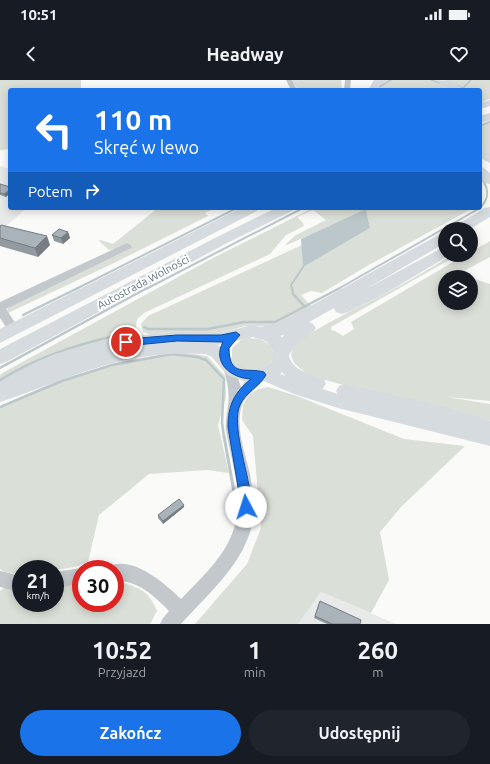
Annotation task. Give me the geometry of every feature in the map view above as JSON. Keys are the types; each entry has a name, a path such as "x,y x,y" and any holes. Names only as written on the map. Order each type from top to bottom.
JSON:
{"highway":[{"path":"366,88 373,80"},
{"path":"374,88 376,84 382,80"},
{"path":"440,80 449,83 456,88"},
{"path":"482,173 490,180"},
{"name":"Autostrada Wolności","path":"14,330 248,210"},
{"name":"Autostrada Wolności","path":"0,357 222,240 283,210"},
{"path":"472,222 490,211"},
{"path":"478,233 490,226"},
{"path":"261,333 284,329 438,241"},
{"path":"281,355 287,342 295,335 438,256"}],"main road":[{"path":"0,391 29,373 47,365 70,356 114,344 177,338 221,339 248,332 261,333 275,339 281,355 292,373 312,382 364,396 428,410 479,424 490,429"},
{"path":"226,363 224,348 236,335"},
{"path":"0,395 71,367 128,352 159,348 197,348 213,351 226,363 243,375 263,375 284,384 369,409 490,438"},
{"path":"263,375 274,370 281,355"}],"street":[{"path":"0,342 14,330 0,308 127,246"},
{"path":"0,350 38,337"},
{"path":"169,624 232,553 245,520 244,488 233,427 235,386 226,363"},
{"path":"235,405 249,386 263,375"},
{"path":"124,572 140,577 151,583 181,611"},
{"path":"0,579 12,582"}],"shaded area":[{"path":"0,80 81,80 81,88 8,88 8,149 0,150"},
{"path":"292,80 341,80 342,88 297,88"},
{"path":"387,80 435,80 451,88 377,88 379,84"},
{"path":"444,80 490,80 490,99 482,102 482,88 458,88"},
{"path":"490,120 490,157 482,152 482,123"},
{"path":"0,166 8,168 8,210 25,210 0,231"},
{"path":"156,210 211,210 205,213 208,216 116,262 8,313 7,310 12,304 115,249 109,250 99,241 101,240 113,244"},
{"path":"309,210 313,210 297,217 304,226 286,235 270,254 144,313 137,319 136,327 131,335 0,385 0,375 213,258"},
{"path":"313,210 366,210 287,245 286,244 296,235 326,220"},
{"path":"366,210 469,210 447,222 438,222 438,227 367,266 322,293 311,291 301,295 313,308 278,326 245,326 218,334 164,333 151,335 143,332 141,324 148,316 302,245 303,266 370,228"},
{"path":"366,210 370,228 303,267 301,239"},
{"path":"490,241 490,257 466,270 439,270 453,262 478,262 478,248"},
{"path":"440,262 446,262 331,327 331,330 343,336 354,329 351,322 438,271 438,310 478,310 478,280 490,284 490,401 446,397 490,404 490,421 350,387 308,375 294,363 291,355 295,343 306,336"},
{"path":"247,338 261,339 271,346 274,357 268,364 260,369 251,370 241,368 232,359 232,348 241,340"},
{"path":"179,352 207,356 225,376 226,397 218,425 229,473 207,470 149,474 99,515 88,560 72,560 72,567 64,569 64,560 12,560 12,573 4,572 0,569 0,406 61,379 123,361"},
{"path":"268,387 297,396 404,439 465,446 401,507 380,532 389,580 371,613 321,592 298,624 195,624 247,564 261,528 253,436 242,420 243,405 249,395 258,389"},
{"path":"124,583 142,590 150,598 157,611 150,624 0,624 0,591 5,587 12,587 12,612 64,612 64,586 72,586 72,612 124,612"},
{"path":"321,592 396,624 298,624"}],"building":[{"path":"0,184 8,186 8,191 4,194 0,193"},
{"path":"1,225 47,236 35,248 0,238"},
{"path":"59,229 68,232 61,238 52,235"},
{"path":"179,499 184,505 163,521 158,515"},
{"path":"320,601 361,620 360,624 332,624 315,616"}],"waterway":[{"path":"379,88 391,80"},
{"path":"431,80 440,83"},
{"path":"463,88 471,80"},
{"path":"455,84 462,88"},
{"path":"482,125 490,122"},
{"path":"482,180 487,189 487,196 482,205"},
{"path":"77,288 233,210"},
{"path":"146,289 299,210"},
{"path":"338,289 476,210"},
{"path":"292,289 291,285 303,267"},
{"path":"23,315 77,288"},
{"path":"0,368 147,288"},
{"path":"292,288 293,294 305,307"},
{"path":"305,307 340,288"},
{"path":"144,327 148,329 208,329 244,322 275,322 305,307"},
{"path":"0,380 27,365 56,353 115,336"},
{"path":"0,407 62,381 112,365 172,354 197,357 206,360 224,379 222,423 224,437"},
{"path":"224,436 234,492"}],"route":[{"path":"126,342 177,338 221,339 236,335 224,348 223,354 227,364 233,370 243,375 261,375 239,398 235,405 233,417 233,427 246,507"}]}
